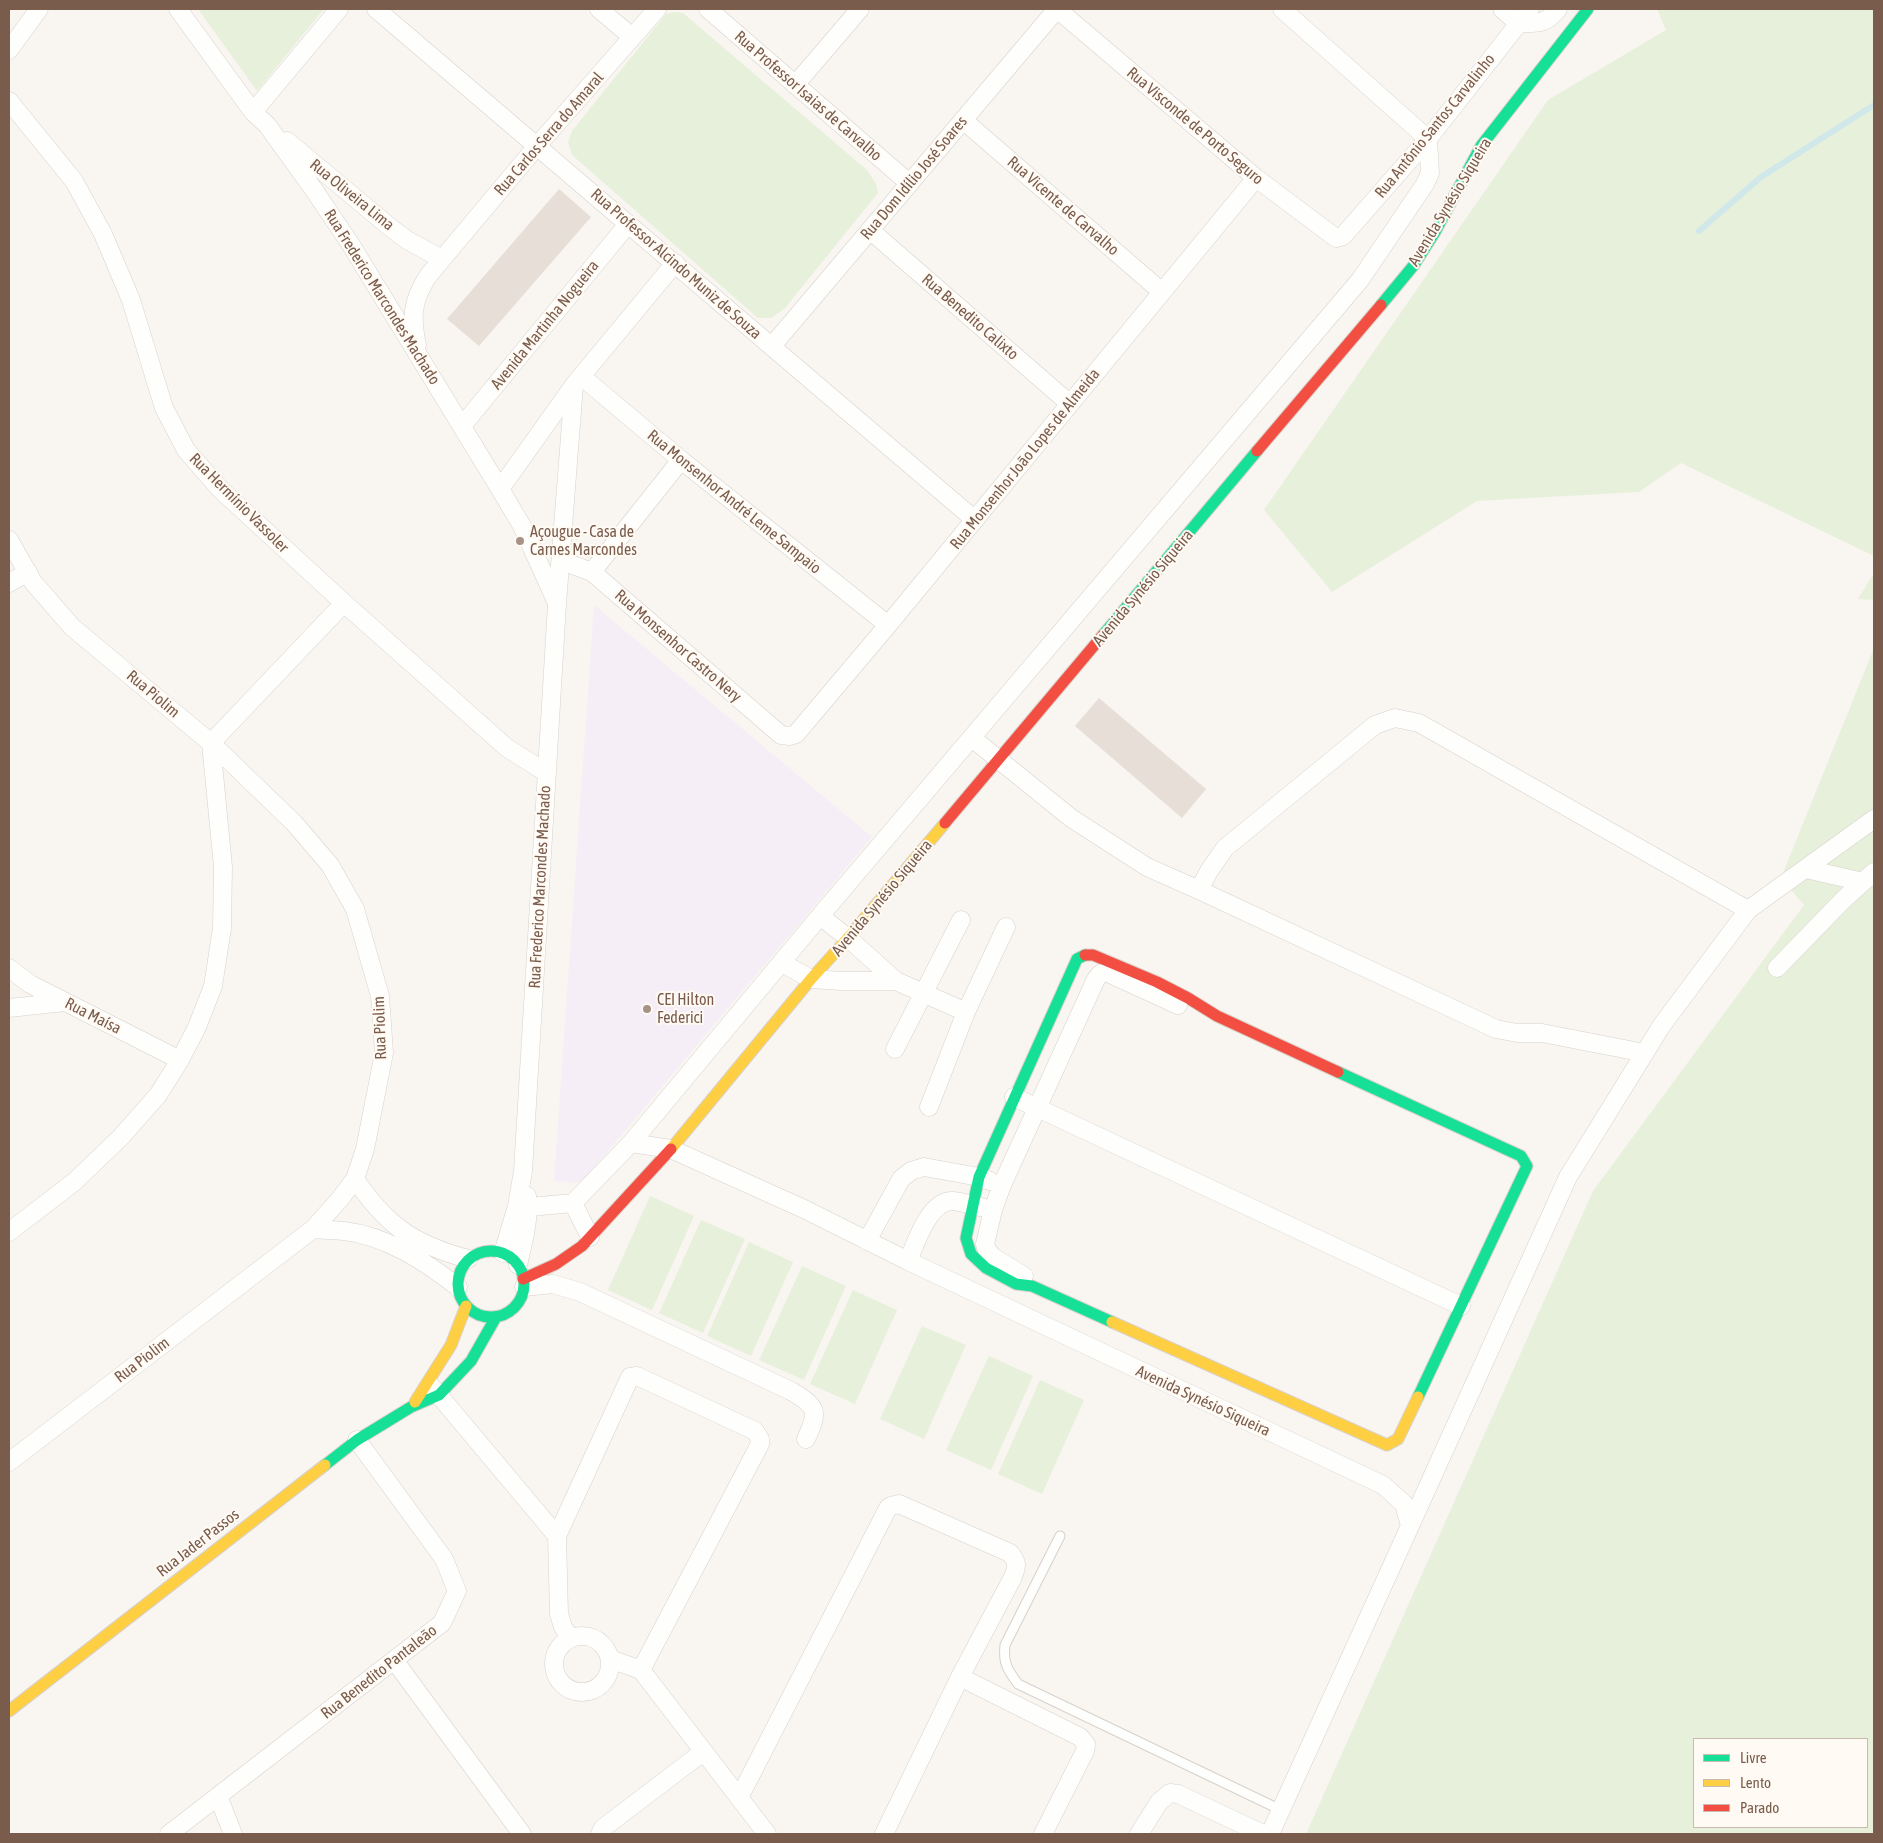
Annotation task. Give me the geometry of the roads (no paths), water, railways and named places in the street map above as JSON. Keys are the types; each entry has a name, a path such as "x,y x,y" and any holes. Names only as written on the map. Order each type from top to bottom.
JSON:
{"street":[{"path":"9,50 40,9"},
{"name":"Rua Frederico Marcondes Machado","path":"178,9 253,112 267,125 351,244 522,526 557,604"},
{"path":"253,112 339,9"},
{"name":"Rua Professor Alcindo Muniz de Souza","path":"376,9 975,520"},
{"path":"599,9 632,36"},
{"name":"Rua Carlos Serra do Amaral","path":"421,359 414,328 413,308 419,291 442,259 657,9"},
{"name":"Rua Professor Isaias de Carvalho","path":"708,9 909,184"},
{"path":"795,85 860,9"},
{"name":"Rua Dom Idílio José Soares","path":"772,346 1057,9"},
{"name":"Rua Visconde de Porto Seguro","path":"1057,9 1256,178 1336,238"},
{"path":"1282,9 1428,139"},
{"path":"1502,9 1518,23 1540,23 1548,19 1558,9"},
{"name":"Rua Antônio Santos Carvalinho","path":"1336,238 1343,236 1428,139 1530,9"},
{"name":"Avenida Synésio Siqueira","path":"522,1277 556,1264 582,1246 671,1149 811,979 848,938 1414,265 1435,232 1481,146 1588,9"},
{"name":"Rua Hermínio Vassoler","path":"9,101 74,181 103,234 131,300 164,408 186,450 220,489 344,603 507,748 547,773"},
{"name":"Rua Vicente de Carvalho","path":"963,120 1162,292"},
{"name":"Rua Oliveira Lima","path":"267,125 391,228 407,240 442,259"},
{"name":"Avenida Synésio Siqueira","path":"573,1203 631,1143 820,916 1360,280 1425,184 1430,173 1428,139"},
{"name":"Rua Monsenhor João Lopes de Almeida","path":"790,736 796,734 888,625 1256,178"},
{"name":"Avenida Martinha Nogueira","path":"462,426 628,224"},
{"name":"Rua Benedito Calixto","path":"870,230 1070,404"},
{"path":"500,489 578,380 675,263"},
{"name":"Rua Frederico Marcondes Machado","path":"522,1277 526,1231 523,1207 524,1171 557,604 578,380"},
{"name":"Rua Monsenhor André Leme Sampaio","path":"578,380 888,625"},
{"path":"592,572 680,460"},
{"name":"Rua Piolim","path":"9,540 33,582 72,626 211,743 294,823 330,865 355,909 380,996 384,1054 365,1149 355,1178 340,1199 313,1230 9,1462"},
{"name":"Rua Monsenhor Castro Nery","path":"562,561 592,572 781,735 790,736"},
{"path":"9,583 28,572"},
{"path":"9,1232 74,1182 120,1138 158,1095 180,1060 197,1027 213,986 222,928 224,867 211,743 344,603"},
{"path":"1199,890 1225,848 1375,725 1395,718 1419,723 1748,910"},
{"path":"972,738 1071,818 1147,867 1496,1029 1517,1033 1552,1035 1644,1053"},
{"path":"1270,1834 1568,1177 1662,1025 1748,910 1874,820"},
{"path":"1806,869 1869,877"},
{"path":"1777,968 1869,877"},
{"path":"820,916 896,981 966,1012"},
{"path":"895,1049 961,920"},
{"path":"929,1107 966,1012 1006,927"},
{"path":"1032,1286 1016,1284 986,1268 971,1254 966,1238 979,1177 1078,959 1085,954 1093,955 1179,992 1199,1002 1217,1016"},
{"path":"782,963 811,979 842,982 896,981"},
{"name":"Rua Maísa","path":"9,968 30,984 180,1060"},
{"path":"1106,972 1181,1007 1217,1016 1521,1156 1528,1166 1398,1439 1387,1445 1032,1286 1021,1274 993,1257 985,1244 993,1210 1002,1185 1038,1108 1096,979 1100,974 1106,972"},
{"path":"9,1008 66,1002"},
{"path":"1014,1097 1461,1306"},
{"name":"Avenida Synésio Siqueira","path":"631,1143 671,1149 804,1209 908,1261 1383,1486 1404,1504 1410,1526"},
{"path":"868,1241 901,1179 911,1171 924,1167 979,1177 1002,1185"},
{"path":"355,1178 368,1199 400,1231 442,1252 468,1259"},
{"path":"908,1261 928,1218 934,1209 941,1204 952,1201 993,1210"},
{"path":"523,1207 573,1203 590,1237"},
{"name":"Rua Frederico Marcondes Machado","path":"503,1254 523,1207"},
{"path":"313,1230 344,1231 370,1236 420,1260 458,1287"},
{"path":"485,1251 503,1254 511,1258 522,1277 522,1296 512,1310 496,1317 474,1313 466,1306 460,1296 458,1277 462,1267 468,1259 485,1251"},
{"path":"522,1277 580,1292 791,1391 810,1404 814,1411 814,1420 806,1439"},
{"path":"466,1306 459,1329 433,1389 557,1536"},
{"name":"Rua Jader Passos","path":"9,1711 357,1440 411,1407 471,1361 496,1317"},
{"path":"570,1638 563,1627 559,1614 557,1536 626,1382 630,1377 637,1376 755,1431 760,1444 641,1670"},
{"name":"Rua Benedito Pantaleão","path":"169,1834 442,1623 457,1591 444,1558 357,1440"},
{"path":"740,1798 891,1506 899,1504 1010,1553 1017,1562 1013,1577 960,1677 884,1834"},
{"path":"589,1636 601,1642 607,1650 610,1659 610,1669 606,1678 598,1687 589,1691 580,1692 571,1689 560,1681 555,1672 554,1662 559,1647 570,1638 589,1636"},
{"path":"610,1659 641,1670 767,1834"},
{"path":"394,1660 522,1834"},
{"path":"960,1677 1080,1737 1086,1744 1085,1751 1043,1834"},
{"path":"600,1834 602,1828 703,1752"},
{"path":"1139,1834 1159,1802 1170,1793 1178,1794 1262,1834"},
{"path":"218,1796 233,1834"}],"lane":[{"path":"1060,1536 1004,1645 1004,1659 1009,1672 1018,1684 1281,1810"}],"waterway":[{"path":"1699,231 1761,177 1874,105"}],"place":[{"name":"Açougue - Casa de Carnes Marcondes","path":"520,541"},
{"name":"CEI Hilton Federici","path":"647,1009"}]}
